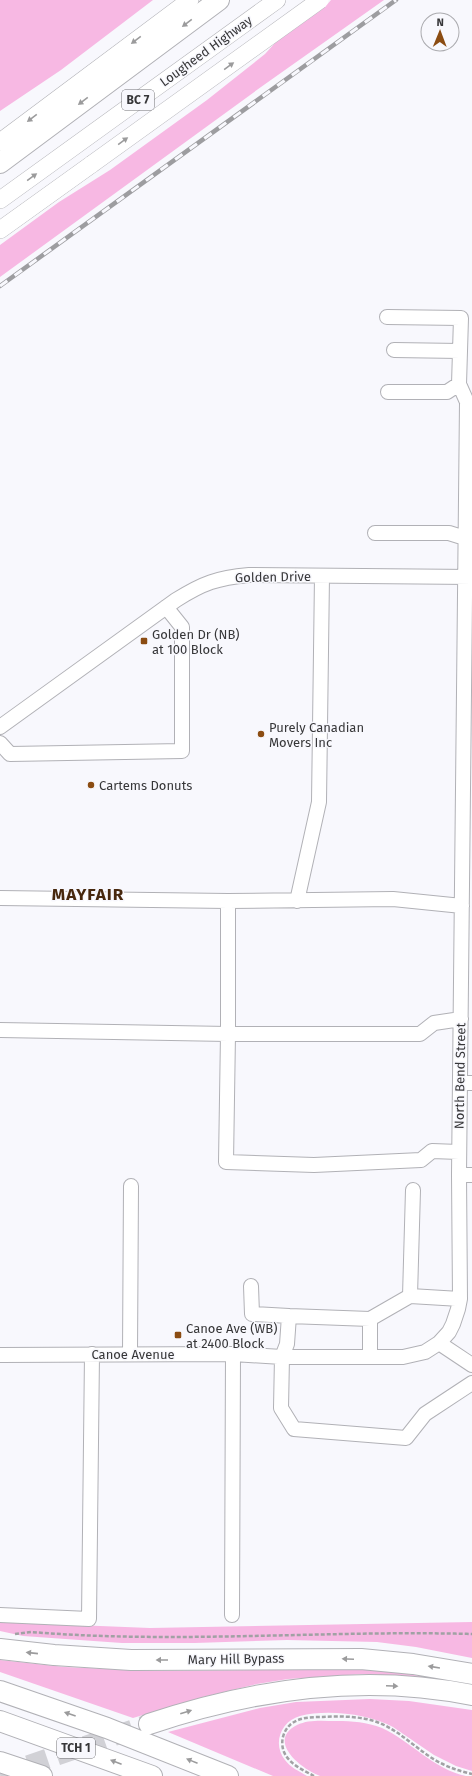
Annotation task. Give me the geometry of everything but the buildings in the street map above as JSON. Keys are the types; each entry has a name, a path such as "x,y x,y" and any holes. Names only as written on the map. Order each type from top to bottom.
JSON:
{"highway":[{"path":"0,163 219,0"},
{"name":"Mary Hill Bypass","path":"6,1642 54,1655 131,1660 361,1659 413,1664 472,1674"},
{"path":"149,1724 240,1698 315,1687 391,1685 472,1695"},
{"path":"0,1692 107,1728 228,1776"},
{"name":"TCH 1","path":"0,1721 152,1776"},
{"path":"0,1762 42,1776"}],"main road":[{"path":"0,142 190,0"},
{"name":"Lougheed Highway","path":"0,200 276,0"},
{"path":"0,230 320,0"}],"street":[{"path":"387,317 461,318 459,384 447,392 388,392"},
{"path":"394,350 460,351"},
{"name":"North Bend Street","path":"449,1332 456,1318 460,1298 465,1175 459,1152 466,1083 466,1051 461,1019 467,922 462,906 468,698 468,577 470,534 467,402 459,384"},
{"path":"375,533 470,534"},
{"name":"Golden Drive","path":"0,727 166,607 199,586 223,578 249,575 468,577"},
{"path":"297,901 318,802 322,576"},
{"path":"0,743 10,754 182,751 182,627 166,607"},
{"path":"0,898 228,901 393,899 462,906"},
{"path":"228,901 226,1162 314,1166 421,1160 432,1151 459,1152"},
{"path":"0,1030 228,1034 420,1034 434,1023 461,1019"},
{"path":"130,1354 131,1186"},
{"path":"410,1296 413,1190"},
{"path":"252,1286 252,1314 370,1319 410,1296 460,1298"},
{"path":"289,1316 286,1344 282,1357 281,1408 294,1429 406,1438 425,1414 472,1382"},
{"path":"370,1319 370,1357"},
{"name":"Canoe Avenue","path":"0,1355 233,1354 282,1357 413,1356 425,1352 439,1343 449,1332"},
{"path":"439,1343 472,1365"},
{"path":"0,1615 89,1619 92,1354"},
{"path":"232,1615 233,1354"}],"path":[{"path":"6,1642 31,1632 171,1637 427,1633 472,1634"},
{"path":"314,1776 289,1760 283,1748 282,1738 288,1727 297,1720 327,1716 358,1718 377,1722 390,1728 435,1760 458,1771 472,1774"}],"shaded area":[{"path":"0,0 153,0 61,70 0,111"},
{"path":"331,0 384,0 261,87 0,277 0,245 59,202 110,170 207,100 265,54 275,43 325,7"},
{"path":"0,1622 150,1628 472,1622 472,1658 416,1647 377,1642 287,1640 195,1643 122,1643 23,1636 0,1631"},
{"path":"0,1660 65,1667 152,1671 345,1669 389,1671 451,1681 431,1678 363,1674 288,1679 257,1684 203,1697 133,1718 0,1672"},
{"path":"370,1699 409,1701 472,1710 472,1771 456,1766 434,1755 393,1727 372,1719 348,1714 323,1713 300,1716 293,1719 283,1728 279,1740 281,1754 290,1765 307,1776 273,1776 168,1732 260,1708 296,1702"},
{"path":"312,1721 348,1721 371,1724 382,1728 403,1740 443,1768 466,1776 320,1776 296,1761 286,1746 285,1739 288,1731 297,1725"}],"tunnel":[{"path":"0,1775 149,1724"}],"railway":[{"path":"0,286 396,0"}],"place":[{"name":"Golden Dr (NB) at 100 Block","path":"144,641"},
{"name":"Purely Canadian Movers Inc","path":"261,734"},
{"name":"Cartems Donuts","path":"91,785"},
{"name":"Canoe Ave (WB) at 2400 Block","path":"178,1335"}],"district":[{"name":"MAYFAIR","path":"88,894"}]}
